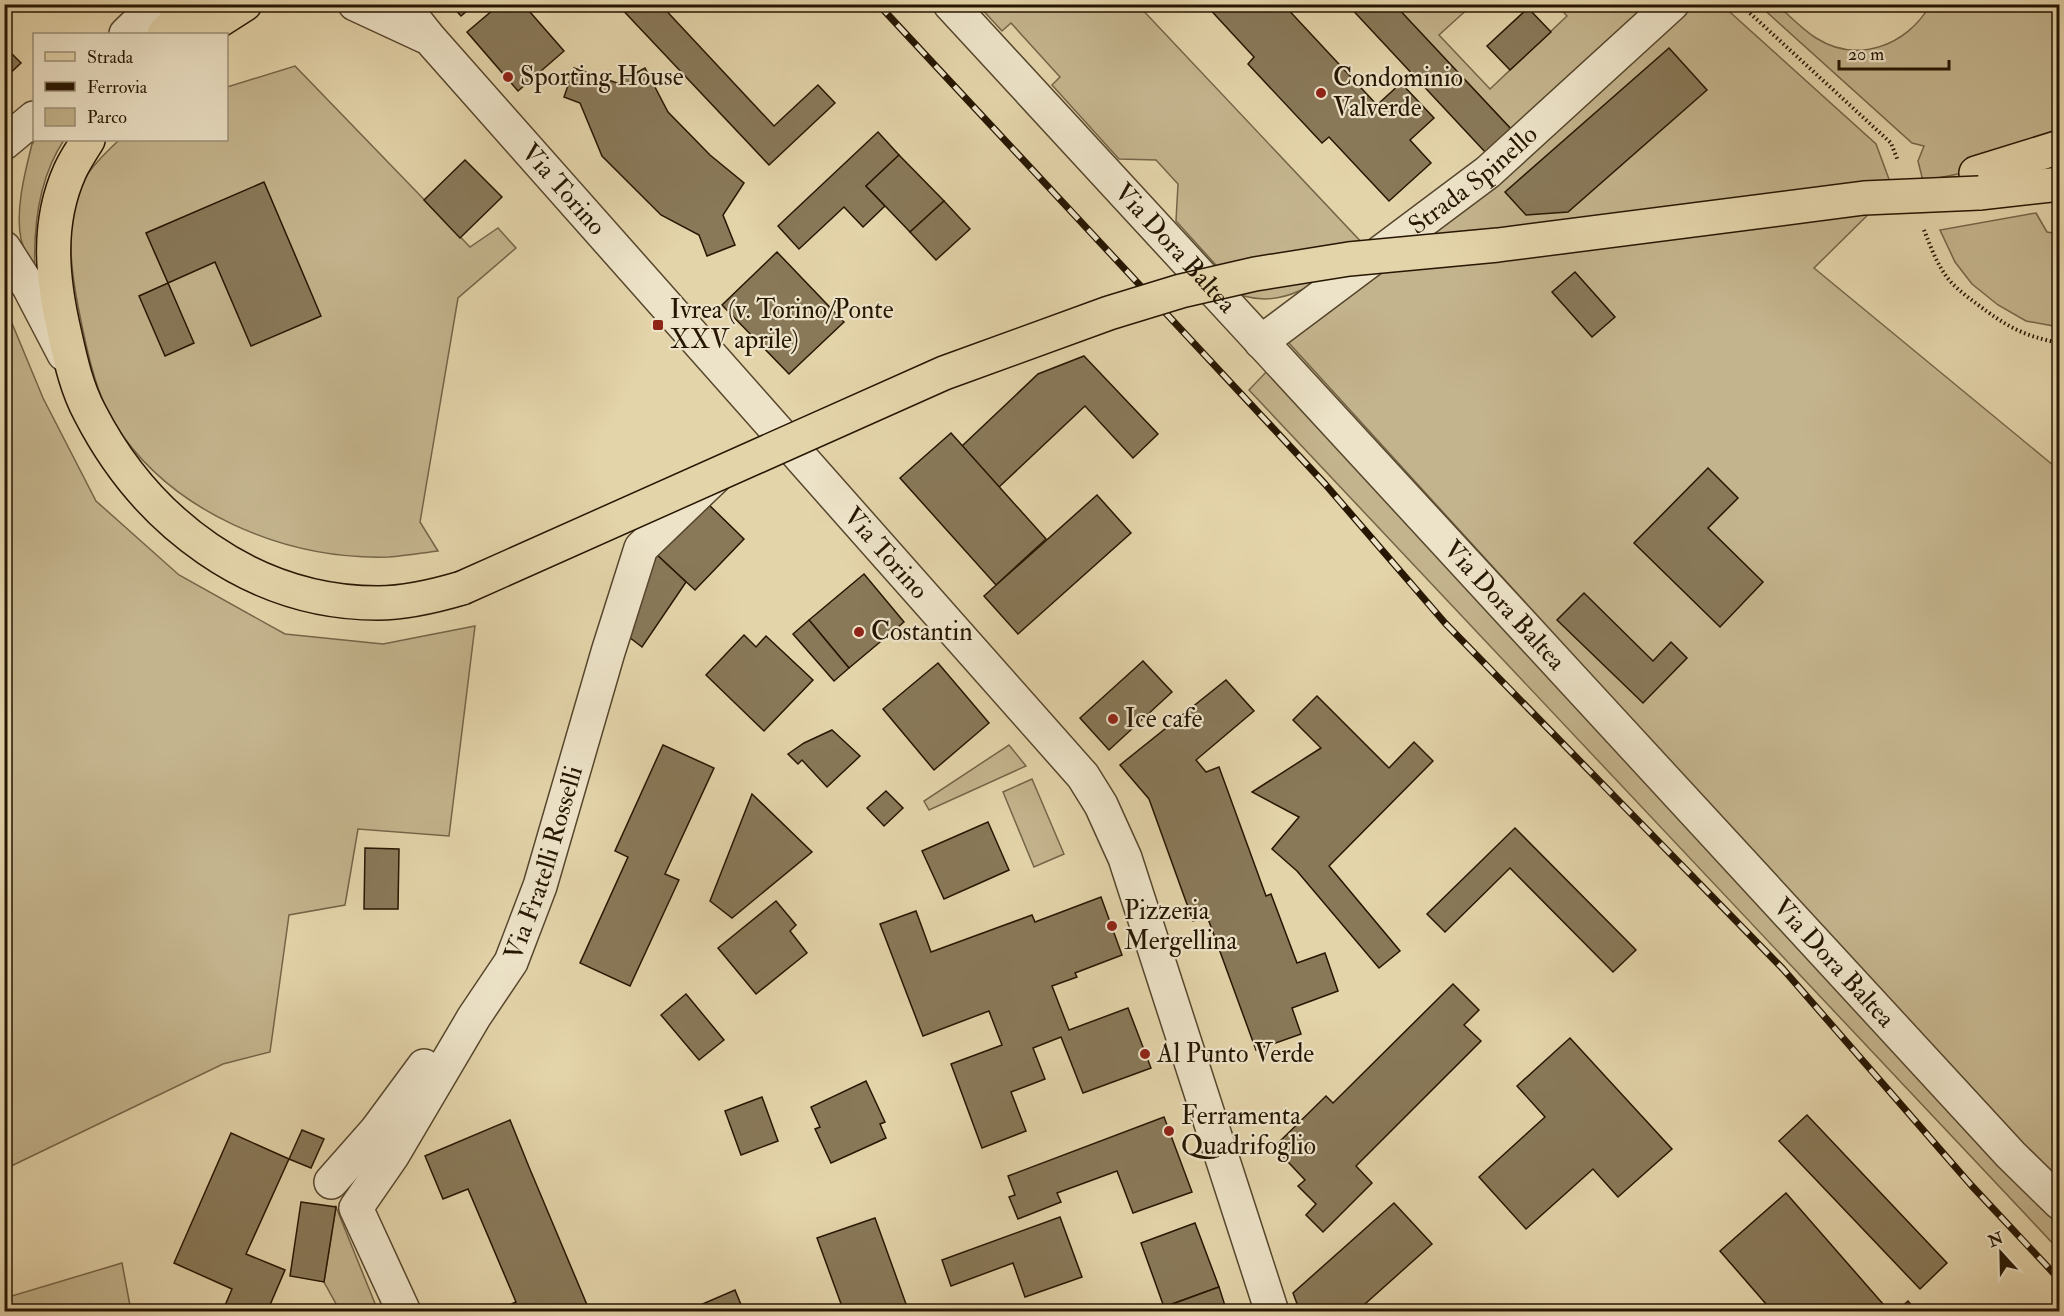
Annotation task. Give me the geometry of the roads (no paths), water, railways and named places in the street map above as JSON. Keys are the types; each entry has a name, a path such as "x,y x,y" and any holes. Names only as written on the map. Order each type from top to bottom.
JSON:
{"main road":[{"path":"165,33 193,4"},
{"path":"200,33 245,4"},
{"path":"87,141 70,170 58,204 53,243 57,300 74,373 89,412 115,456 143,492 172,522 201,546 236,567 280,586 325,599 379,603 425,598 462,588 944,374 1098,316 1181,291 1255,274 1349,259 1498,245 1978,183 2058,185"},
{"path":"1978,183 2060,147"}],"street":[{"path":"127,33 157,4"},
{"name":"Via Torino","path":"355,4 430,39"},
{"name":"Via Torino","path":"402,4 430,39 1083,776 1101,805 1125,858 1272,1311"},
{"name":"Via Dora Baltea","path":"950,4 1995,1138 2060,1203"},
{"name":"Strada Spinello","path":"1261,342 1488,172 1672,4"},
{"path":"4,144 33,119"},
{"path":"4,248 29,287 74,373"},
{"name":"Via Fratelli Rosselli","path":"404,1311 356,1208 392,1156 474,1017 511,962 540,885 641,548 716,476 775,429"},
{"path":"331,1182 376,1131 480,986 540,885"}],"railway":[{"path":"878,4 1325,484 1445,623 1783,969 1971,1185 2060,1280"}],"place":[{"name":"Sporting House","path":"508,77"},
{"name":"Condominio Valverde","path":"1321,93"},
{"name":"Ivrea (v. Torino/Ponte XXV aprile)","path":"658,325"},
{"name":"Costantin","path":"859,632"},
{"name":"Ice cafe","path":"1113,719"},
{"name":"Pizzeria Mergellina","path":"1112,926"},
{"name":"Al Punto Verde","path":"1145,1054"},
{"name":"Ferramenta Quadrifoglio","path":"1169,1131"}]}
